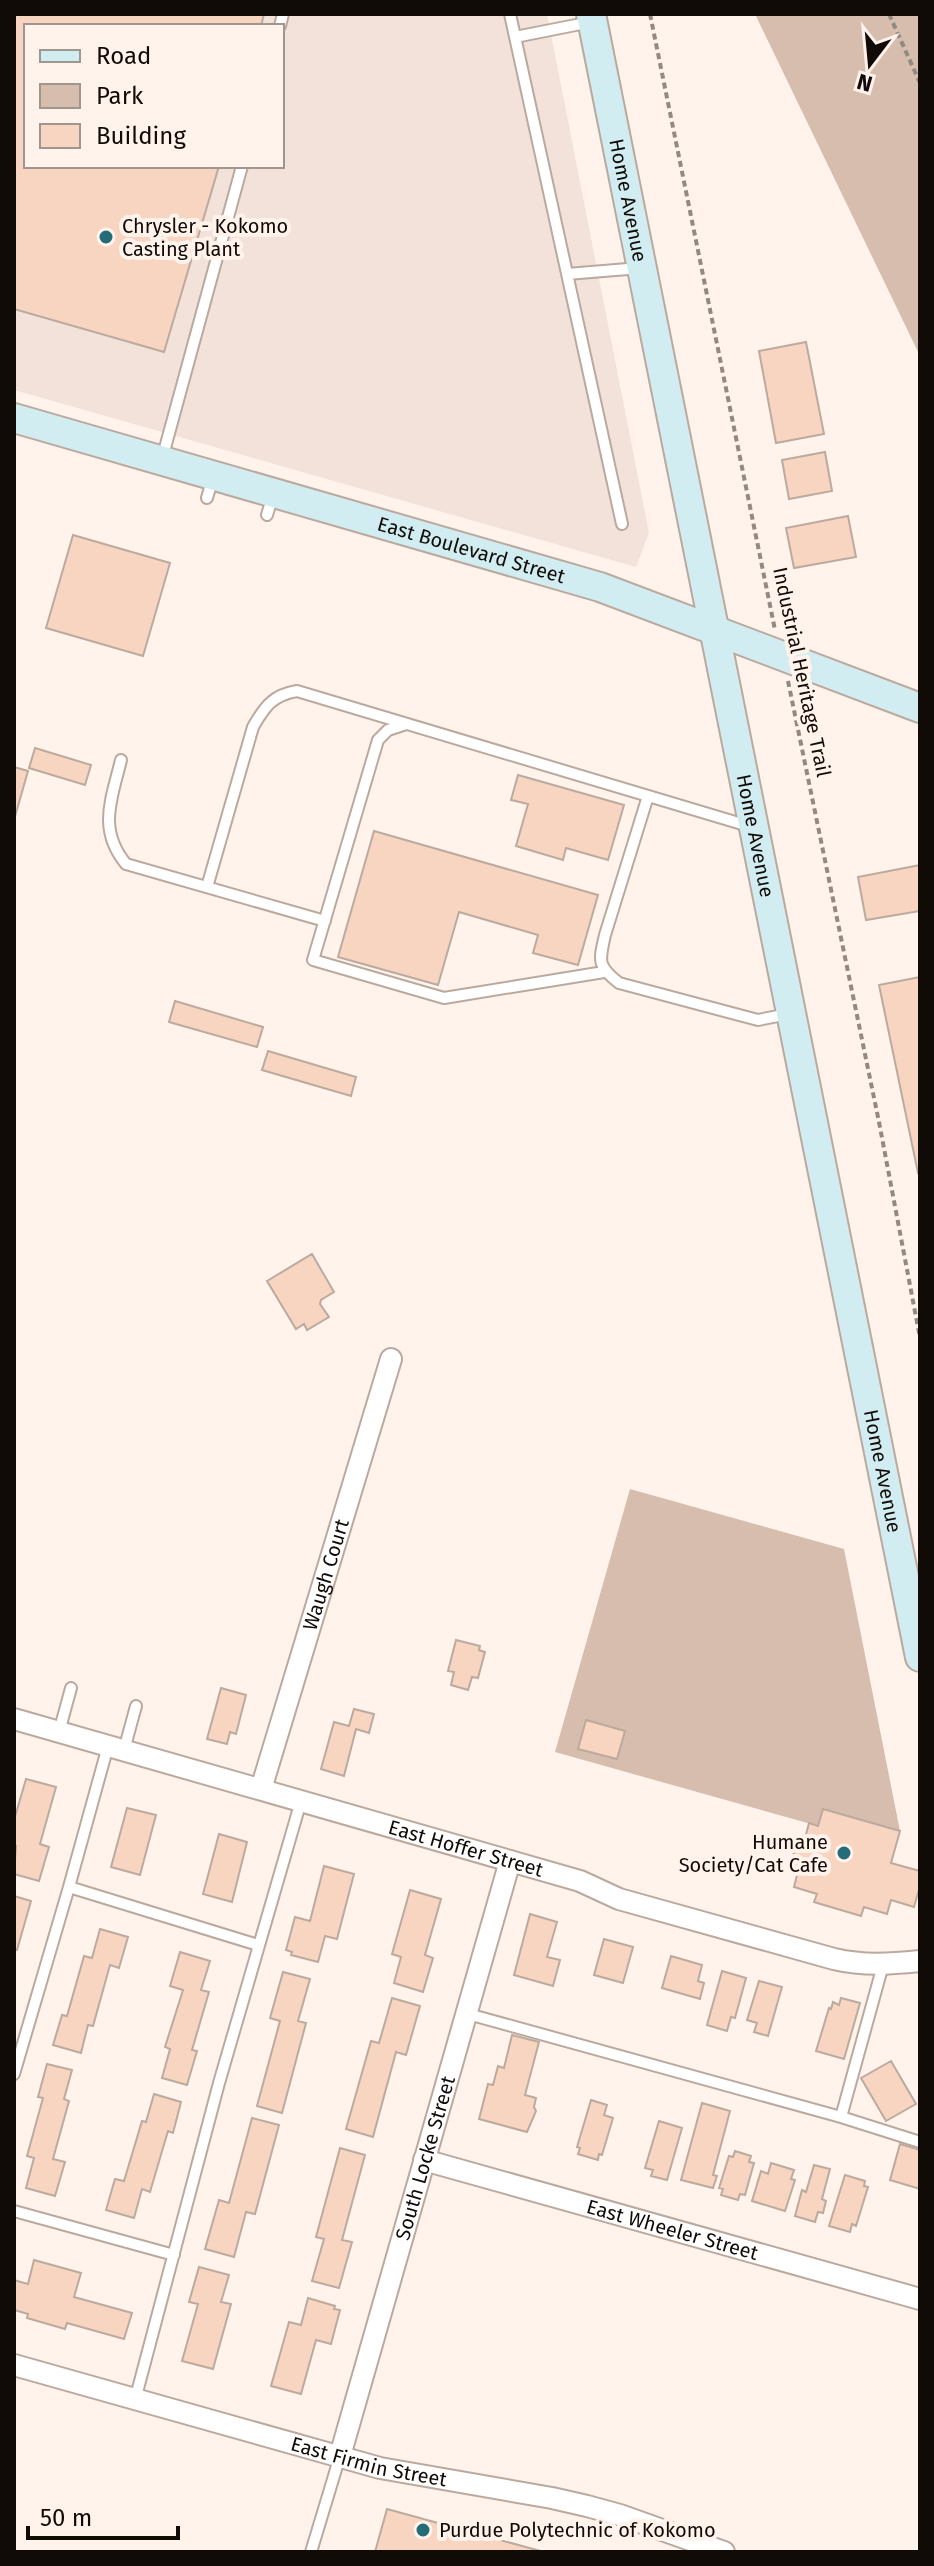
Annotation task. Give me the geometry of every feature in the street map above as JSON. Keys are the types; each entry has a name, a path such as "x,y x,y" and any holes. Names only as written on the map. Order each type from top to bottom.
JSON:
{"main road":[{"name":"Home Avenue","path":"592,18 920,1657"},
{"name":"East Boulevard Street","path":"14,418 161,461 210,487 600,587 920,708"}],"street":[{"name":"Waugh Court","path":"261,1789 391,1359"},
{"name":"East Hoffer Street","path":"14,1719 580,1881 619,1899 855,1964 920,1961"},
{"name":"South Locke Street","path":"340,2456 510,1861"},
{"name":"East Wheeler Street","path":"424,2160 920,2299"},
{"name":"East Firmin Street","path":"14,2365 134,2401 418,2476 587,2506 724,2552"}],"lane":[{"path":"510,14 622,524"},
{"path":"515,37 592,18"},
{"path":"161,461 241,168"},
{"path":"567,274 642,268"},
{"path":"207,887 253,727 265,705 281,694 297,691 754,828"},
{"path":"408,724 388,730 378,740 313,960 444,998 604,972"},
{"path":"121,760 109,806 109,834 115,851 126,864 325,921"},
{"path":"648,796 605,935 599,959 604,972 619,983 758,1020 790,1010"},
{"path":"59,1732 71,1688"},
{"path":"14,2074 69,1887 116,1748 136,1706"},
{"path":"134,2401 258,1945 301,1801"},
{"path":"69,1887 258,1945"},
{"path":"841,2117 883,1965"},
{"path":"468,2014 841,2117 920,2142"},
{"path":"14,2211 174,2255"},
{"path":"311,2552 340,2456"}],"path":[{"name":"Industrial Heritage Trail","path":"650,14 879,1122 920,1338"},
{"path":"889,14 920,83"}],"shaded area":[{"path":"14,14 547,14 649,533 636,567 14,390"}],"green space":[{"path":"755,14 920,14 920,356"},
{"path":"630,1489 844,1549 900,1831 823,1809 818,1826 555,1752"}],"building":[{"name":"Chrysler - Kokomo Casting Plant","path":"14,14 264,14 262,24 24,24 24,168 218,168 164,352 14,309"},
{"path":"806,342 824,434 776,443 759,351"},
{"path":"825,452 832,491 789,499 782,460"},
{"path":"848,516 856,557 794,568 786,528"},
{"path":"73,535 170,563 143,656 46,628"},
{"path":"35,748 91,765 85,785 29,768"},
{"path":"14,767 28,771 14,820"},
{"path":"518,775 624,805 608,860 566,848 563,860 516,846 528,804 511,800"},
{"path":"374,831 598,895 578,965 533,953 538,935 459,912 438,985 338,957"},
{"path":"920,865 920,911 866,920 858,877"},
{"path":"920,977 920,1172 918,1173 879,985"},
{"path":"175,1001 263,1027 257,1047 169,1022"},
{"path":"268,1051 356,1077 351,1096 262,1070"},
{"path":"312,1254 334,1292 320,1304 329,1317 307,1330 304,1324 296,1329 267,1281"},
{"path":"456,1640 480,1646 479,1650 485,1652 478,1678 472,1677 468,1690 451,1685 454,1672 448,1671"},
{"path":"221,1688 246,1695 236,1734 230,1732 227,1744 207,1739"},
{"path":"354,1709 374,1714 369,1733 356,1729 344,1776 321,1769 334,1722 349,1726"},
{"path":"586,1720 625,1731 617,1759 578,1749"},
{"path":"26,1779 56,1787 40,1844 49,1847 39,1881 14,1874 14,1820"},
{"path":"127,1808 156,1815 140,1875 111,1867"},
{"name":"Humane Society/Cat Cafe","path":"823,1809 900,1831 891,1863 920,1871 920,1886 914,1907 891,1900 887,1914 864,1907 861,1916 814,1902 817,1894 794,1887 798,1871 790,1869 797,1840 804,1842 809,1823 818,1826"},
{"path":"219,1834 247,1842 232,1902 203,1894"},
{"path":"324,1866 354,1874 337,1939 325,1936 318,1962 291,1955 292,1952 286,1950 295,1917 310,1921"},
{"path":"410,1890 441,1899 425,1955 433,1958 423,1992 394,1983 401,1957 392,1954"},
{"path":"14,1896 31,1901 17,1950 14,1950"},
{"path":"530,1914 557,1922 547,1957 560,1960 553,1986 514,1975"},
{"path":"100,1929 128,1937 119,1968 110,1965 93,2026 88,2025 81,2053 53,2045 62,2015 67,2016 84,1956 92,1958"},
{"path":"604,1939 633,1947 623,1983 594,1975"},
{"path":"180,1952 210,1961 201,1990 209,1992 192,2050 197,2051 187,2085 162,2078 170,2049 165,2047 183,1990 170,1986"},
{"path":"671,1956 702,1965 698,1981 704,1983 700,1999 662,1988"},
{"path":"722,1971 746,1978 735,2018 731,2017 727,2031 707,2025"},
{"path":"283,1972 310,1979 298,2021 306,2023 282,2113 257,2106 280,2021 270,2018"},
{"path":"759,1981 782,1987 768,2036 754,2032 757,2023 747,2020"},
{"path":"392,1998 420,2006 406,2055 396,2052 373,2137 346,2129 371,2041 379,2043"},
{"path":"841,1998 860,2003 844,2059 816,2051 829,2008 833,2002 839,2005"},
{"path":"512,2035 539,2042 525,2095 536,2098 536,2111 527,2132 479,2119 488,2084 493,2085 498,2066 504,2068"},
{"path":"891,2061 916,2104 886,2121 861,2078"},
{"path":"47,2064 72,2070 64,2099 69,2101 53,2159 65,2162 55,2196 26,2188 34,2158 27,2156 43,2098 38,2097"},
{"path":"154,2094 181,2102 173,2133 168,2131 150,2192 142,2189 134,2218 106,2210 115,2179 124,2181 142,2121 146,2122"},
{"path":"591,2100 607,2105 604,2115 613,2118 598,2160 578,2154 580,2148 577,2147"},
{"path":"702,2103 730,2111 713,2175 717,2176 713,2188 681,2180"},
{"path":"252,2118 279,2125 255,2214 246,2212 234,2257 205,2249 219,2200 229,2203"},
{"path":"659,2121 682,2128 667,2180 651,2176 653,2170 645,2168"},
{"path":"900,2144 920,2150 920,2189 890,2180"},
{"path":"340,2148 365,2155 342,2240 352,2242 339,2288 312,2281 324,2239 316,2237"},
{"path":"735,2151 751,2156 749,2162 754,2163 745,2195 740,2194 738,2200 721,2195 723,2189 719,2188 729,2156 733,2157"},
{"path":"771,2163 794,2170 791,2179 795,2180 785,2211 752,2201 761,2171 768,2174"},
{"path":"814,2165 830,2169 822,2199 826,2201 823,2213 818,2212 815,2222 795,2216 802,2190 806,2192"},
{"path":"845,2175 865,2181 864,2186 868,2187 856,2226 852,2224 850,2232 829,2226"},
{"path":"34,2260 81,2273 74,2297 132,2313 124,2339 67,2323 65,2329 27,2318 28,2314 14,2310 14,2280 28,2284"},
{"path":"199,2267 229,2275 221,2302 231,2304 213,2369 182,2361 198,2304 189,2302"},
{"path":"308,2298 340,2310 331,2344 316,2340 301,2394 271,2386 289,2322 301,2325"},
{"name":"Purdue Polytechnic of Kokomo","path":"387,2509 544,2552 375,2552"}],"place":[{"name":"Chrysler - Kokomo Casting Plant","path":"106,237"},
{"name":"Humane Society/Cat Cafe","path":"844,1853"},
{"name":"Purdue Polytechnic of Kokomo","path":"423,2530"}]}
